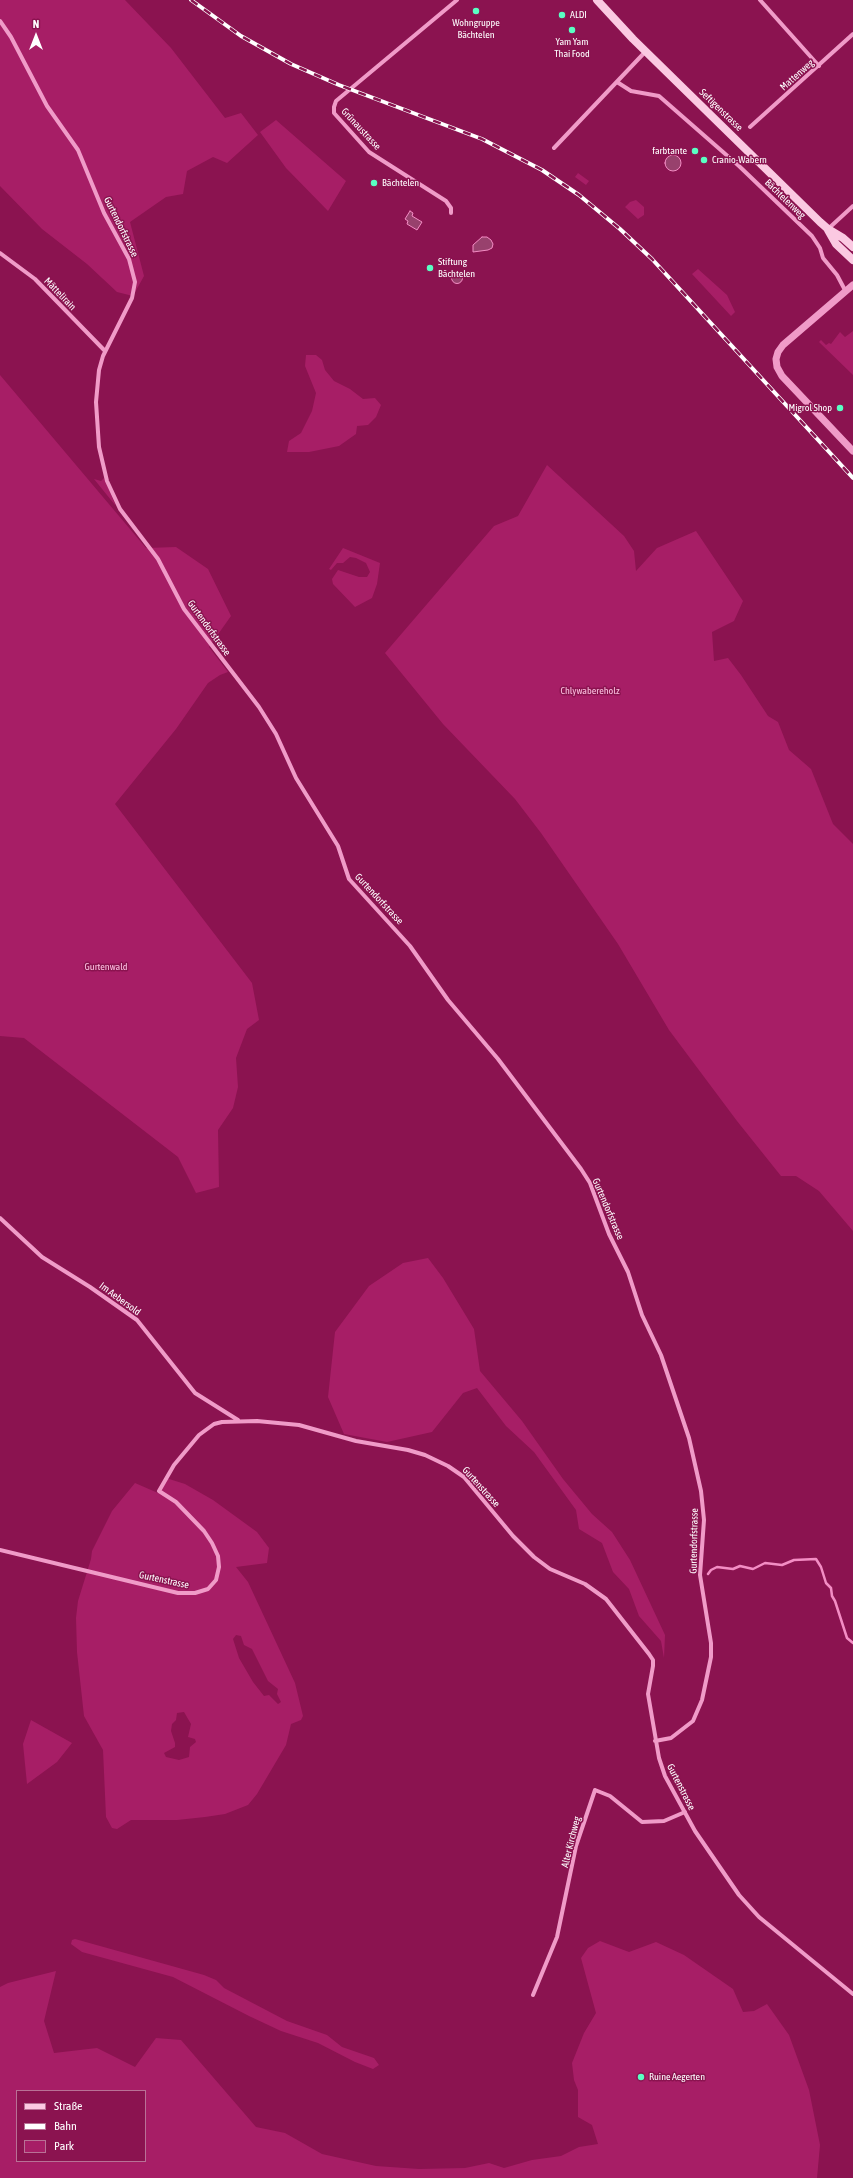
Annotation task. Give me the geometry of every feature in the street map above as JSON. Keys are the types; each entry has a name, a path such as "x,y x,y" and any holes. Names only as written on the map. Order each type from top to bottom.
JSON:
{"main road":[{"name":"Seftigenstrasse","path":"600,1 646,51 828,229 843,238 853,247"},
{"name":"Seftigenstrasse","path":"828,229 836,244 853,260"}],"street":[{"name":"Grünaustrasse","path":"451,213 451,208 446,201 369,152 334,113 334,107 336,101 457,0"},
{"path":"760,0 819,66"},
{"name":"Gurtendorfstrasse","path":"0,21 11,37 47,106 78,150 104,212 129,259 135,282 134,291 105,352 99,370 96,402 99,447 107,481 120,509 158,559 184,609 259,707 272,727 296,778 338,846 348,879 410,946 448,1000 498,1059 590,1183 609,1234 628,1272 642,1315 661,1356 690,1438 699,1477 704,1520 700,1575 711,1643 711,1657 702,1700 694,1721 671,1738 655,1741"},
{"name":"Mattenweg","path":"750,127 853,34"},
{"path":"554,148 646,51"},
{"name":"Bächtelenweg","path":"617,82 631,91 659,96 739,166 812,236 820,248 823,258 837,275 846,292"},
{"path":"828,229 853,206"},
{"name":"Mättelirain","path":"0,253 35,279 105,352"},
{"path":"853,285 783,345 778,352 776,359 777,367 782,376 853,451"},
{"name":"Im Aebersold","path":"0,1218 52,1265 90,1287 137,1320 195,1393 238,1421"},
{"name":"Gurtenstrasse","path":"0,1550 178,1593 195,1593 208,1589 216,1580 219,1567 218,1556 212,1543 204,1531 176,1502 159,1491 174,1465 203,1432 214,1424 238,1421 299,1425 356,1441 425,1455 457,1471 534,1557 550,1569 585,1584 606,1599 649,1654 653,1660 653,1666 648,1694 655,1741 665,1776 695,1831 739,1895 759,1917 853,1994"},
{"name":"Alter Kirchweg","path":"533,1995 558,1937 576,1846 595,1790 610,1796 642,1822 664,1821 685,1812"}],"green space":[{"path":"0,0 125,0 171,48 225,118 241,113 258,135 227,163 213,157 187,171 183,194 166,197 130,222 144,276 133,296 117,292 87,264 42,229 0,186"},
{"path":"276,120 346,181 328,211 286,168 260,132"},
{"path":"578,173 589,181 586,185 575,177"},
{"path":"636,200 644,207 644,215 638,219 625,207 630,202"},
{"path":"698,269 727,295 735,312 731,316 692,274"},
{"path":"853,331 853,375 819,342 821,340 826,345 829,343 831,344 840,332 845,337"},
{"path":"306,355 316,355 322,360 325,370 334,381 350,389 363,399 375,398 381,405 376,417 368,425 357,426 356,434 339,446 309,452 287,452 289,441 301,433 312,411 316,393 305,366"},
{"name":"Gurtenwald","path":"0,375 146,548 176,547 208,569 231,616 209,647 228,672 220,675 208,683 176,729 115,804 252,983 259,1020 247,1029 236,1058 238,1087 233,1108 218,1130 219,1187 196,1193 178,1157 24,1038 0,1036"},
{"name":"Chlywabereholz","path":"547,465 624,536 634,551 636,571 657,548 696,531 743,601 734,621 712,632 714,661 728,658 768,716 778,722 789,750 811,769 833,824 853,844 853,1231 819,1191 796,1176 781,1176 737,1121 669,1030 618,944 541,833 515,799 443,724 385,653 494,526 518,516"},
{"path":"104,478 115,505 94,479 101,481"},
{"path":"343,548 380,563 377,584 372,598 355,607 333,584 332,579 338,570 359,577 367,577 370,572 366,563 350,557 343,563 337,563 331,570 329,569"},
{"path":"428,1258 443,1278 474,1329 480,1371 522,1421 563,1479 592,1514 612,1532 630,1560 665,1635 664,1658 661,1641 639,1616 629,1589 613,1572 602,1543 579,1529 576,1510 534,1452 506,1426 477,1388 463,1393 432,1432 387,1442 344,1434 328,1397 335,1332 369,1286 403,1263"},
{"path":"166,1478 185,1484 213,1500 257,1532 269,1548 267,1563 236,1567 248,1582 295,1683 303,1716 301,1720 291,1724 286,1745 257,1794 248,1805 225,1814 205,1817 177,1820 131,1820 117,1829 112,1828 106,1817 103,1750 84,1716 77,1652 76,1618 78,1601 92,1551 112,1511 135,1483 158,1493","holes":["236,1635 241,1636 244,1645 252,1649 268,1681 278,1689 277,1694 281,1702 278,1704 269,1695 264,1696 253,1682 239,1658 233,1639","184,1712 191,1724 188,1737 195,1739 196,1742 190,1747 189,1757 179,1760 166,1757 164,1753 175,1747 171,1731 172,1724 176,1720 177,1713"]},
{"path":"31,1720 72,1743 57,1762 27,1784 23,1744"},
{"path":"75,1939 204,1975 216,1980 224,1988 287,2021 327,2035 342,2047 374,2058 379,2065 373,2069 355,2062 318,2043 281,2031 173,1977 82,1952 71,1944 72,1940"},
{"path":"600,1941 629,1952 656,1942 684,1955 733,1989 743,2012 754,2011 767,2004 789,2035 809,2090 820,2145 817,2178 0,2178 0,1987 8,1983 56,1971 44,2021 54,2053 97,2048 135,2067 156,2038 181,2040 256,2127 285,2133 322,2154 376,2166 419,2169 465,2168 489,2163 504,2168 532,2160 561,2156 579,2147 598,2144 592,2125 578,2117 578,2090 574,2080 572,2063 584,2033 596,2013 581,1958 588,1948"}],"shaded area":[{"path":"673,155 680,160 681,163 676,170 673,171 666,166 665,163 670,156"},
{"path":"410,211 413,213 412,216 422,222 417,230 407,224 408,221 405,219"},
{"path":"482,237 487,237 491,240 493,244 492,248 473,252 473,245"},
{"path":"457,272 461,274 463,278 461,282 457,284 453,282 451,278 453,274"}],"waterway":[{"path":"708,1574 711,1570 717,1567 733,1569 740,1566 753,1569 765,1563 782,1565 794,1560 816,1559 821,1567 826,1583 831,1588 832,1596 847,1638 853,1643"}],"railway":[{"path":"191,0 241,36 291,64 339,85 482,139 542,170 579,195 620,229 652,259 853,478"}],"place":[{"name":"Wohngruppe Bächtelen","path":"476,11"},
{"name":"ALDI","path":"562,15"},
{"name":"Yam Yam Thai Food","path":"572,30"},
{"name":"farbtante","path":"695,151"},
{"name":"Cranio-Wabern","path":"704,160"},
{"name":"Bächtelen","path":"374,183"},
{"name":"Stiftung Bächtelen","path":"430,268"},
{"name":"Migrol Shop","path":"840,408"},
{"name":"Ruine Aegerten","path":"641,2077"}]}
